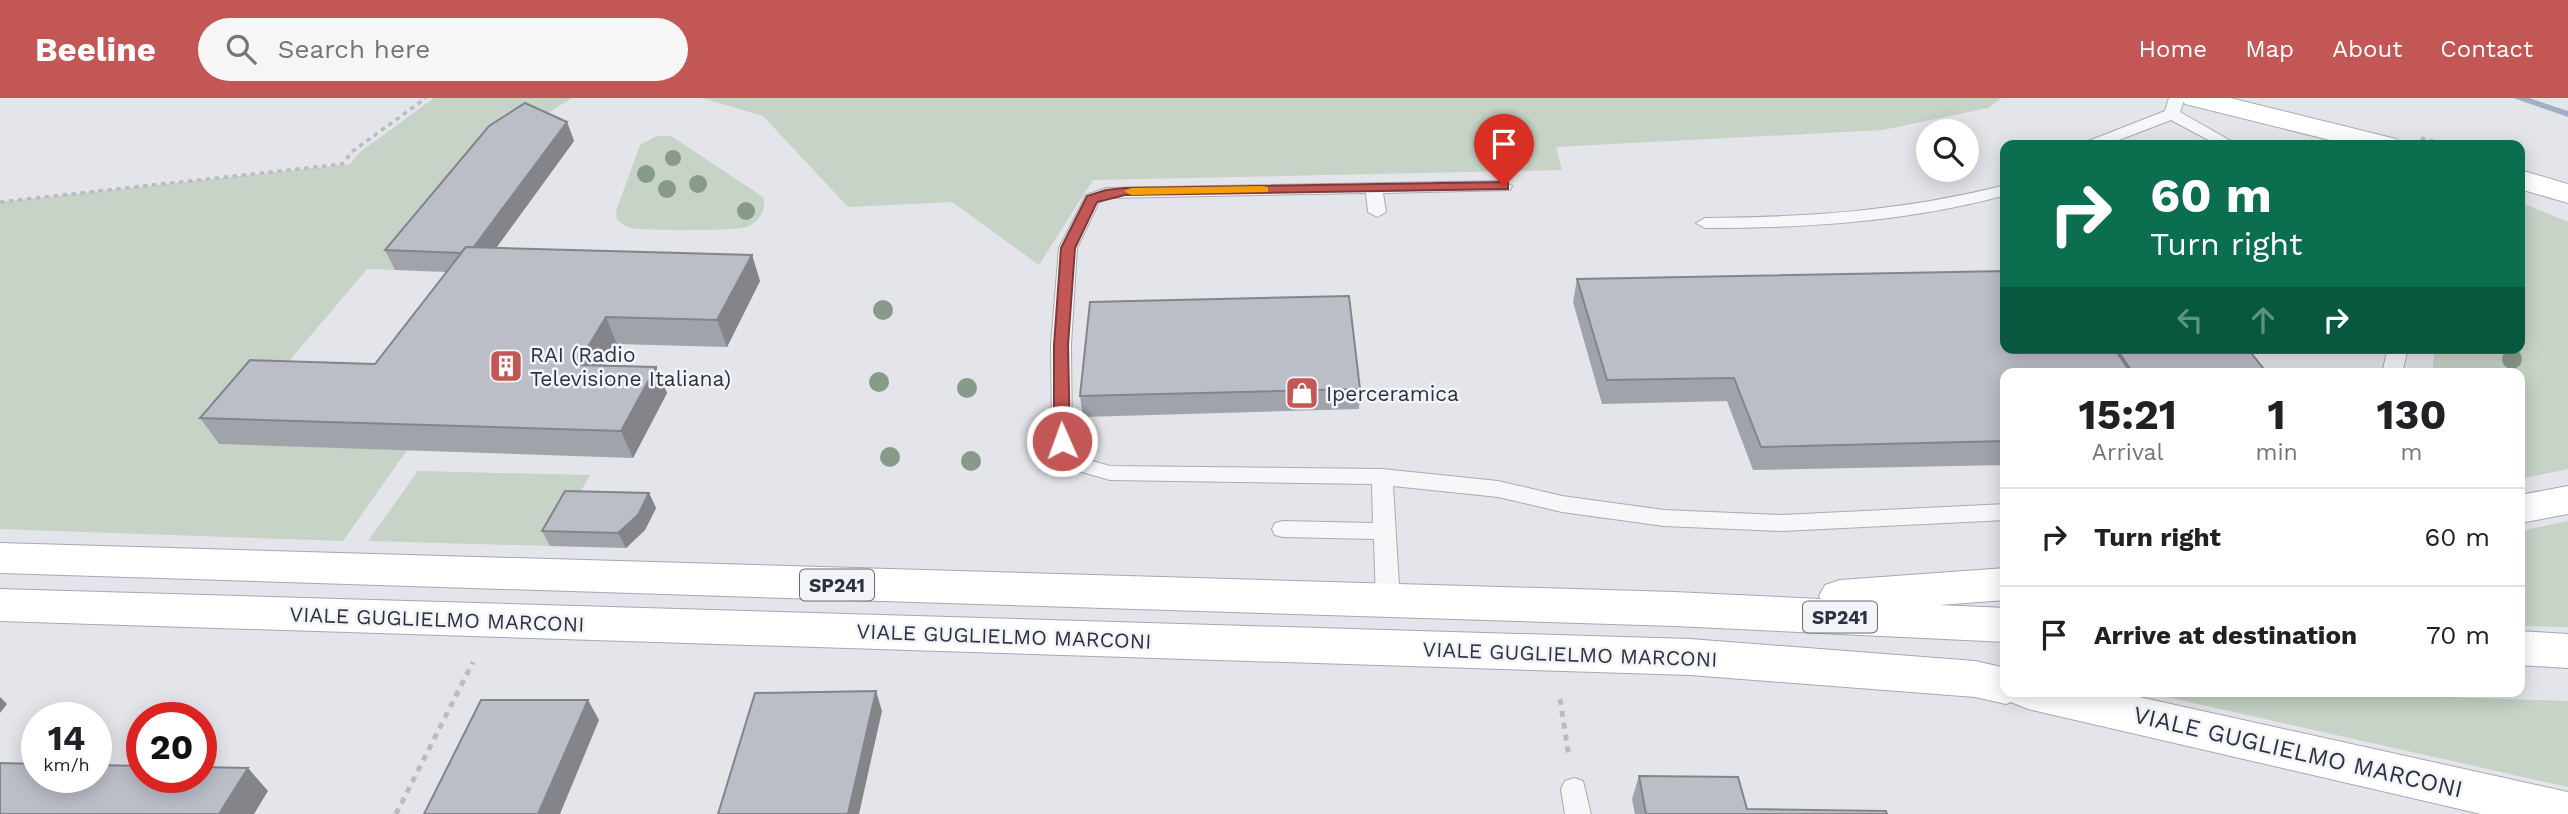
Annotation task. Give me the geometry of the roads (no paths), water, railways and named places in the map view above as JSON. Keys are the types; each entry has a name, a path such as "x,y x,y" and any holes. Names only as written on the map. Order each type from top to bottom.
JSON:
{"main road":[{"path":"2183,106 2359,140"},
{"path":"2527,180 2568,194"},
{"path":"2527,180 2568,201"},
{"path":"2525,508 2568,500"},
{"name":"SP241","path":"0,558 1674,609 2000,625"},
{"path":"1674,609 2000,584"},
{"name":"VIALE GUGLIELMO MARCONI","path":"0,606 1690,657 1975,679 2000,685"},
{"path":"2525,648 2568,651"},
{"name":"VIALE GUGLIELMO MARCONI","path":"2054,697 2568,814"}],"lane":[{"path":"2177,98 2224,140"},
{"path":"2104,140 2183,106"},
{"path":"2131,140 2136,126"},
{"path":"1504,186 1125,191 1106,193 1092,199 1068,248 1061,345 1062,441 1075,463 1110,473 1382,477 1498,489 1562,504 1664,518 1782,523 2000,512"},
{"path":"1374,188 1377,212"},
{"path":"1705,223 1785,223 1884,215 1932,209 2000,192"},
{"path":"1382,477 1388,602"},
{"path":"1283,529 1384,531"}],"waterway":[{"path":"2518,98 2568,114"}],"place":[{"name":"RAI (Radio Televisione Italiana)","path":"506,366"},
{"name":"Iperceramica","path":"1302,393"}]}
